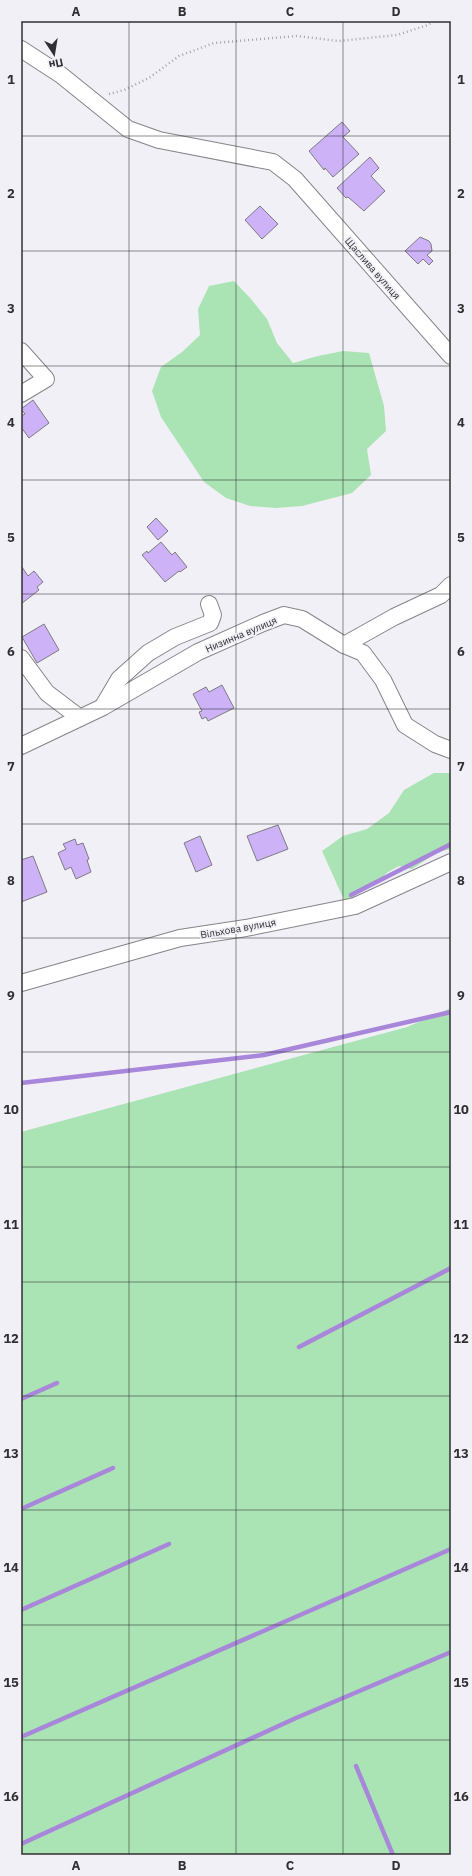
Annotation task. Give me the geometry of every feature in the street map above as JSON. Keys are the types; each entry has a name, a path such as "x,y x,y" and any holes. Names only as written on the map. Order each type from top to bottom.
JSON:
{"street":[{"name":"Щаслива вулиця","path":"21,49 61,75 128,129 159,140 273,162 295,179 451,356"},
{"path":"21,351 46,379 21,394"},
{"path":"344,645 394,617 441,595 451,584"},
{"path":"103,707 119,679 133,665 162,644 186,632 204,627 210,623 213,615 209,604"},
{"name":"Низинна вулиця","path":"21,746 103,707 198,652 263,623 284,616 302,619 344,645 362,653 383,680 405,725 435,744 451,750"},
{"path":"21,658 47,693 80,718"},
{"name":"Вільхова вулиця","path":"21,983 180,938 246,928 355,906 451,862"}],"path":[{"path":"91,99 124,90 149,78 179,56 214,43 297,36 339,40 397,35 428,25 434,21"}],"green space":[{"path":"234,281 267,319 277,343 293,363 343,351 369,353 384,406 386,431 367,449 371,475 352,493 302,506 276,508 250,506 226,498 204,482 161,417 152,391 161,367 182,352 200,335 198,309 209,286"},
{"path":"434,773 451,773 451,849 438,852 412,869 399,866 345,902 322,851 343,836 367,829 389,813 404,790"},
{"path":"451,1008 451,1855 21,1855 21,1132 407,1027"}],"building":[{"path":"342,122 350,131 343,137 359,154 333,177 325,168 324,170 309,151"},
{"path":"370,157 379,168 371,176 385,191 364,211 348,197 346,198 337,188"},
{"path":"260,206 278,224 262,239 245,220"},
{"path":"420,237 429,241 431,244 432,251 427,255 433,261 429,265 423,259 418,264 405,251"},
{"path":"33,400 49,423 29,438 21,427 21,416 25,414 21,409"},
{"path":"156,518 168,531 158,540 147,527"},
{"path":"161,542 172,555 175,552 187,567 180,572 179,571 165,582 142,555 147,551 148,553"},
{"path":"22,567 28,576 34,571 43,582 37,587 39,590 21,604"},
{"path":"44,624 59,650 37,663 22,637"},
{"path":"222,685 234,708 208,721 206,717 202,719 199,712 202,711 193,694 206,687 209,692"},
{"path":"278,825 288,849 257,861 247,836"},
{"path":"200,836 212,865 196,872 184,843"},
{"path":"75,839 77,845 83,843 89,859 87,860 91,872 76,879 71,867 65,870 58,853 66,849 63,844"},
{"path":"33,856 47,892 21,902 21,860"}],"waterway":[{"path":"351,895 451,844"},
{"path":"21,1083 264,1055 451,1012"},
{"path":"299,1347 451,1268"},
{"path":"21,1399 57,1383"},
{"path":"21,1509 113,1468"},
{"path":"21,1610 169,1544"},
{"path":"21,1737 451,1549"},
{"path":"21,1844 296,1718 451,1652"},
{"path":"356,1766 393,1855"}]}
